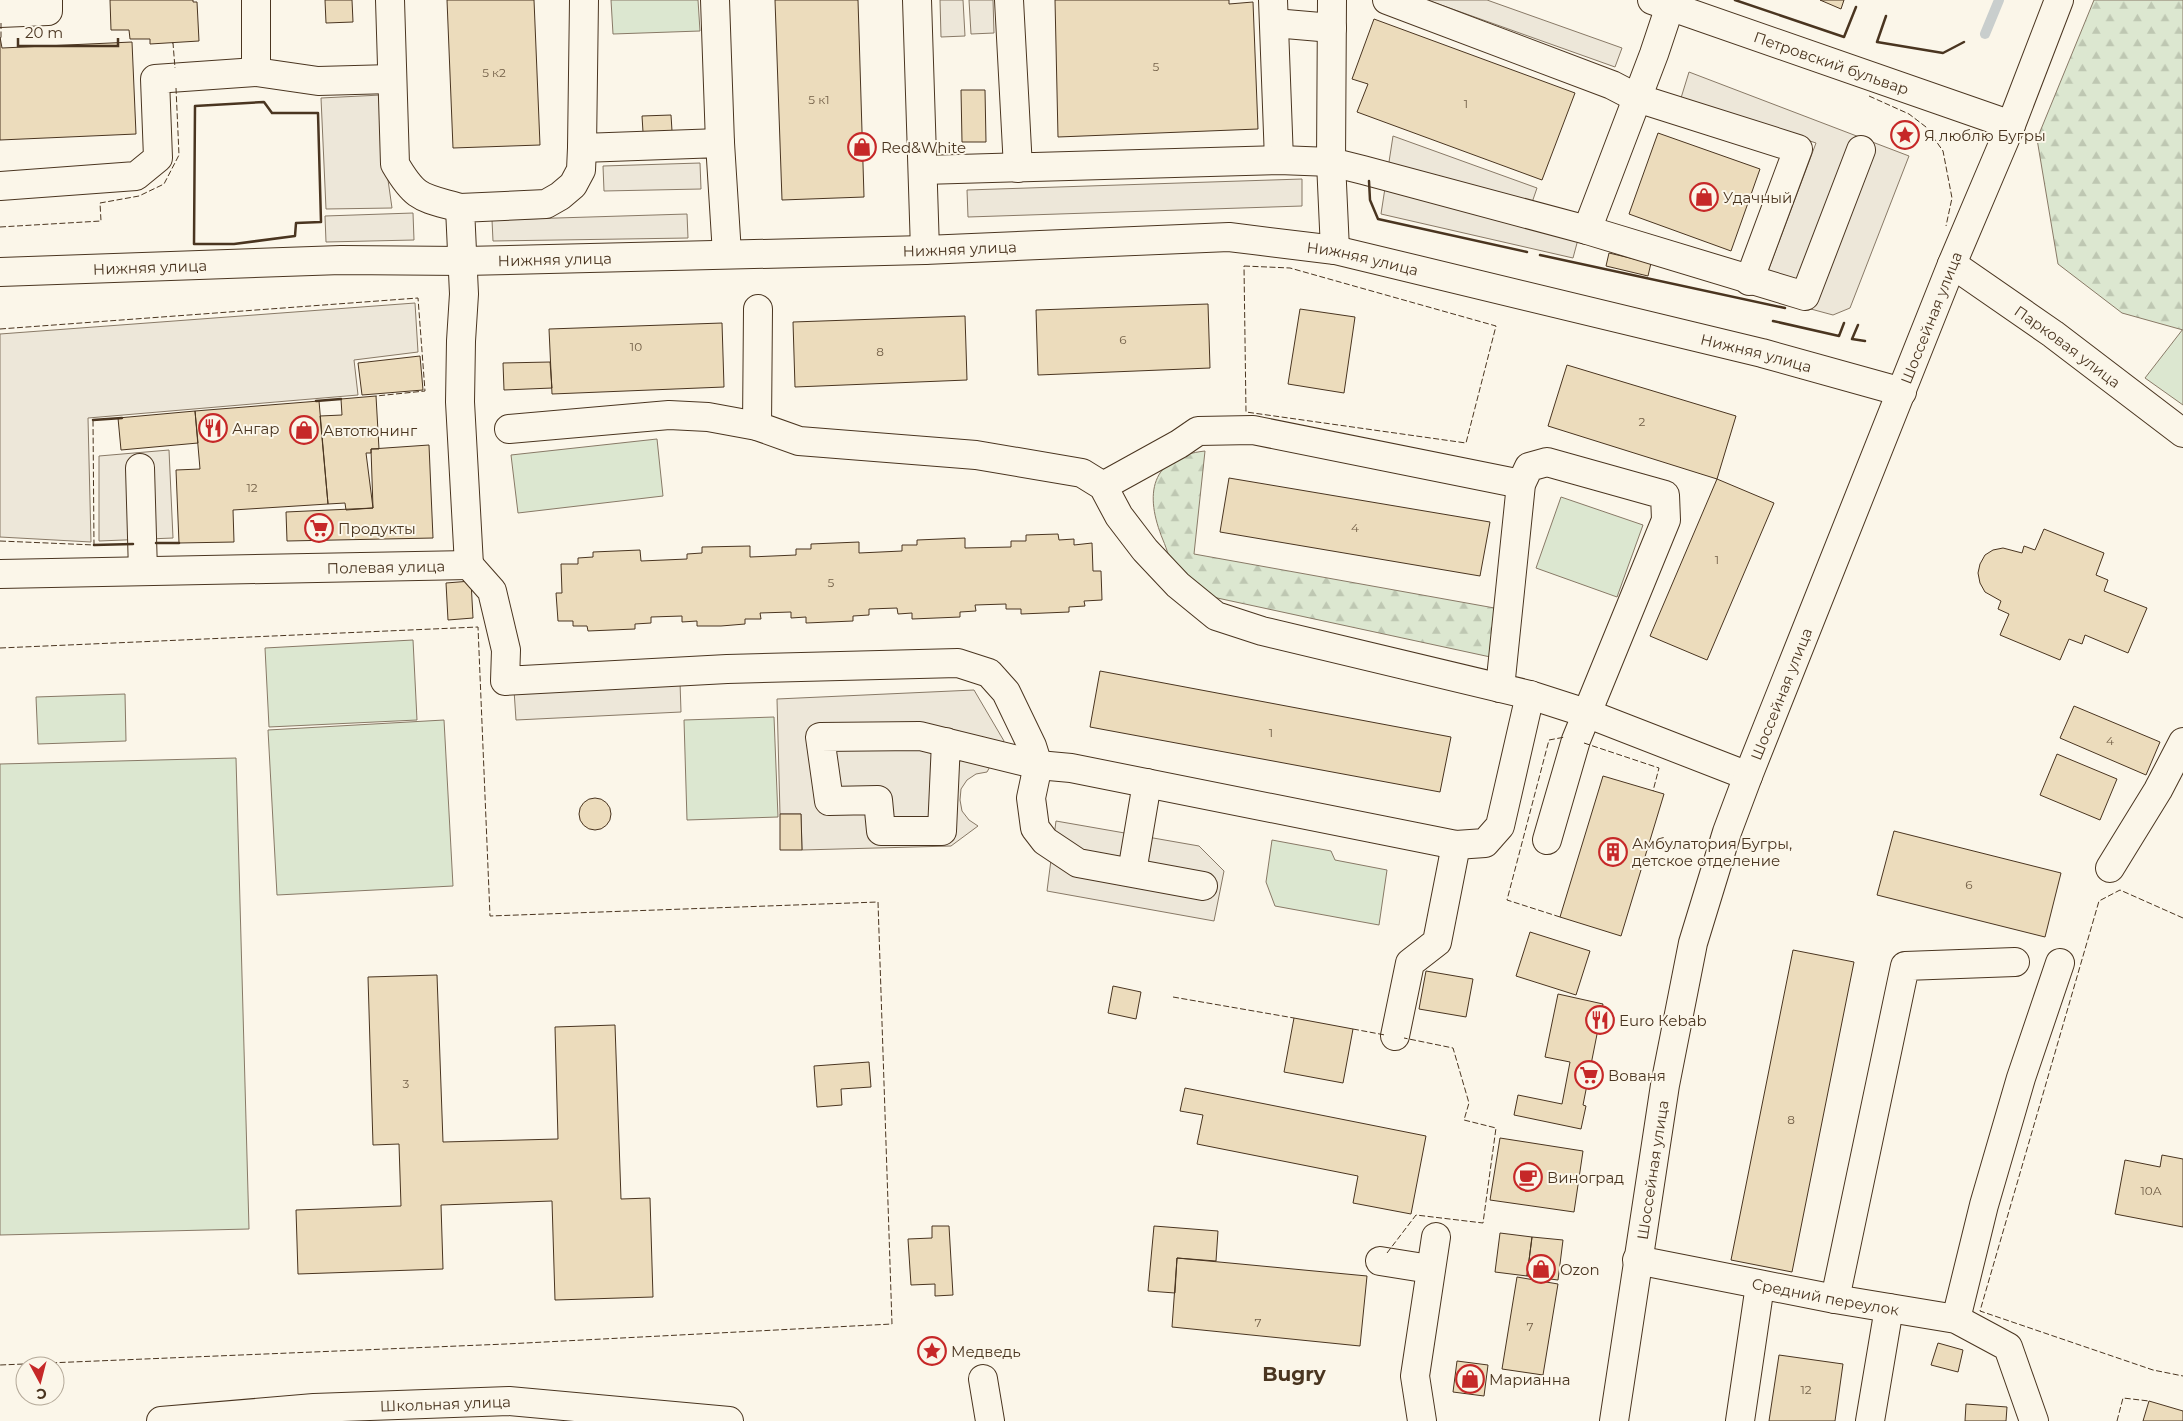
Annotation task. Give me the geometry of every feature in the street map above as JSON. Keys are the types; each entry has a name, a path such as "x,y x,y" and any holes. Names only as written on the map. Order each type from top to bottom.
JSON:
{"street":[{"path":"0,13 48,11 48,0"},
{"path":"256,0 256,72"},
{"path":"390,0 395,164 408,186 421,196 460,208 546,204 560,196 573,185 581,170 584,0"},
{"path":"715,0 720,143 727,254"},
{"path":"917,0 925,250"},
{"path":"1009,0 1018,168"},
{"path":"1332,0 1331,162 1335,250"},
{"path":"1387,0 1612,85 1637,98 1798,148 1749,281"},
{"name":"Шоссейная улица","path":"1614,1421 1665,1085 1693,943 1727,832 1952,264 2011,125 2059,0"},
{"path":"1587,230 1637,98 1665,2"},
{"name":"Петровский бульвар","path":"1665,2 2011,125"},
{"path":"1279,160 1274,11 1332,28"},
{"path":"0,186 136,176 158,158 155,79 256,72 318,81 392,79"},
{"path":"582,148 720,143"},
{"path":"923,170 1279,160 1331,162 1587,230 1749,281 1805,296 1862,150"},
{"path":"460,208 464,261 460,402 469,565 492,591 506,650 505,681 727,669 958,663 989,673 1006,692 1032,746 1038,765 1032,798 1035,828 1045,840 1078,863 1203,886"},
{"name":"Нижняя улица","path":"0,272 341,260 464,261 925,250 1229,237 1335,250 1762,353 1902,392"},
{"name":"Парковая улица","path":"1952,264 2053,334 2183,432"},
{"path":"757,426 758,309"},
{"path":"509,429 669,415 708,417 757,426 799,441 976,455 1082,472 1103,486 1120,516 1145,550 1178,585 1216,616 1262,631 1530,695 1586,713 1748,776"},
{"path":"1103,486 1179,444 1198,431 1244,430 1252,430 1521,484"},
{"path":"1500,688 1521,484 1528,467 1547,462 1665,495 1666,520 1586,713 1576,740 1547,840"},
{"path":"140,468 143,571"},
{"name":"Полевая улица","path":"0,574 469,565"},
{"path":"946,742 942,831 881,831 878,800 828,801 820,738 920,736 946,742 1038,765 1071,768 1456,845 1485,843 1500,826 1530,695"},
{"path":"2110,868 2158,790 2183,742"},
{"path":"1132,872 1147,783"},
{"path":"1395,1036 1410,963 1436,942 1456,845"},
{"path":"1835,1299 1905,966 2015,962"},
{"path":"1956,1319 1986,1196 2021,1078 2060,963"},
{"path":"1422,1421 1415,1376 1436,1236"},
{"name":"Средний переулок","path":"1637,1260 1835,1299 1956,1319 2008,1347 2034,1421"},
{"path":"1380,1262 1430,1270"},
{"path":"1740,1421 1760,1285"},
{"path":"1870,1421 1890,1308"},
{"path":"984,1380 990,1421"},
{"name":"Школьная улица","path":"167,1421 273,1416 509,1400 729,1421"}],"green space":[{"path":"611,0 698,0 700,31 613,34"},
{"path":"2094,0 2183,0 2183,330 2122,313 2058,264 2037,139"},
{"path":"2183,329 2183,405 2145,378"},
{"path":"657,439 663,496 518,513 511,455"},
{"path":"1205,451 1194,554 1500,609 1495,658 1208,596 1173,566 1157,523 1153,493 1156,481 1163,470 1173,461 1187,455"},
{"path":"1561,497 1643,525 1617,597 1536,568"},
{"path":"413,640 417,720 269,727 265,648"},
{"path":"125,694 126,741 38,744 36,697"},
{"path":"774,717 778,817 687,820 684,720"},
{"path":"444,720 453,886 277,895 268,730"},
{"path":"236,758 249,1229 0,1235 0,764"},
{"path":"1272,840 1331,851 1335,860 1387,870 1379,925 1275,906 1266,882"}],"shaded area":[{"path":"940,0 963,0 965,36 941,37"},
{"path":"969,0 993,0 994,33 971,34"},
{"path":"1427,0 1487,0 1622,48 1615,67"},
{"path":"1689,72 1909,156 1850,308 1833,315 1759,295 1816,143 1681,98"},
{"path":"381,95 383,145 392,208 326,209 321,98"},
{"path":"1393,136 1537,188 1526,220 1580,232 1573,258 1381,214"},
{"path":"700,163 701,189 604,191 603,166"},
{"path":"1302,179 1302,206 968,217 967,190"},
{"path":"413,213 414,240 326,242 325,216"},
{"path":"687,214 688,238 493,241 492,220"},
{"path":"415,303 418,352 354,360 358,395 88,418 91,542 0,537 0,334"},
{"path":"169,450 173,538 99,541 99,456"},
{"path":"680,682 681,712 516,720 514,690"},
{"path":"974,690 1004,741 987,772 976,774 967,780 961,789 962,811 969,820 978,826 951,846 802,850 801,814 780,814 777,699"},
{"path":"1056,821 1199,846 1224,871 1214,921 1047,891"}],"building":[{"path":"110,0 193,0 193,2 197,2 199,41 150,44 150,39 130,39 129,30 111,30"},
{"path":"325,0 352,0 353,22 326,23"},
{"path":"447,0 534,0 540,145 453,148"},
{"path":"775,0 858,0 864,197 782,200"},
{"path":"1055,0 1229,0 1229,4 1253,2 1258,129 1058,137"},
{"path":"1820,0 1844,0 1841,9"},
{"path":"1374,19 1575,93 1542,180 1357,112 1368,84 1352,79"},
{"path":"0,37 2,48 132,42 136,134 0,140"},
{"path":"961,90 985,90 986,142 962,142"},
{"path":"671,115 672,131 643,132 642,116"},
{"path":"1658,133 1760,169 1731,251 1629,214"},
{"path":"1609,253 1651,263 1648,276 1606,266"},
{"path":"1208,304 1210,368 1038,375 1036,310"},
{"path":"1300,309 1355,317 1344,393 1288,384"},
{"path":"965,316 967,380 795,387 793,322"},
{"path":"722,323 724,387 552,394 549,329"},
{"path":"420,356 423,390 362,395 358,363"},
{"path":"550,362 552,388 504,390 503,363"},
{"path":"1567,365 1736,416 1717,479 1548,426"},
{"path":"376,396 379,449 371,449 371,453 366,453 373,508 346,510 345,503 328,504 320,416 342,415 341,399"},
{"path":"319,401 328,504 233,510 234,542 179,543 176,470 200,469 195,411"},
{"path":"195,411 198,443 121,450 118,418"},
{"path":"429,445 433,538 287,541 286,512 373,508 371,449"},
{"path":"1229,478 1490,522 1480,576 1220,532"},
{"path":"1717,479 1774,503 1707,660 1650,636"},
{"path":"2044,529 2104,553 2096,575 2108,580 2104,591 2147,608 2128,653 2085,635 2082,644 2069,639 2060,660 2000,635 2009,614 1998,609 2001,601 1985,592 1980,583 1978,573 1980,564 1985,555 1993,550 2003,548 2022,553 2024,546 2035,550"},
{"path":"1058,534 1059,540 1074,539 1074,545 1092,543 1093,571 1101,571 1102,600 1084,601 1085,606 1069,607 1069,612 1021,614 1021,609 1006,609 1006,604 975,605 976,611 960,612 960,617 912,619 912,613 898,614 897,608 869,609 869,615 853,616 853,621 806,623 806,617 791,618 791,612 760,613 761,619 745,619 745,624 721,626 697,626 697,621 682,622 682,616 651,617 651,623 635,624 635,629 588,631 587,626 573,626 573,621 558,621 556,593 562,593 561,564 578,564 578,558 593,557 593,552 640,550 641,561 687,559 687,554 702,553 702,547 750,546 750,557 796,555 796,549 811,549 811,544 859,542 859,553 902,551 902,545 917,545 917,540 965,538 965,548 1011,547 1011,541 1026,541 1026,535"},
{"path":"471,581 473,618 448,620 446,583"},
{"path":"1100,671 1451,737 1440,792 1090,727"},
{"path":"2074,706 2160,742 2146,775 2060,738"},
{"path":"2057,754 2117,779 2100,820 2040,795"},
{"name":"Амбулатория Бугры, детское отделение","path":"1603,776 1664,794 1621,936 1560,917"},
{"path":"595,798 607,802 611,814 607,826 595,830 583,826 579,814 583,802"},
{"path":"780,814 801,814 802,850 780,850"},
{"path":"1894,831 2061,873 2045,937 1877,895"},
{"path":"1530,932 1590,951 1576,995 1516,976"},
{"path":"1793,950 1854,962 1792,1272 1731,1260"},
{"path":"1426,971 1473,979 1466,1017 1419,1009"},
{"path":"437,975 443,1142 558,1139 555,1027 615,1025 621,1199 650,1198 653,1297 555,1300 552,1201 441,1205 443,1269 298,1274 296,1210 401,1206 399,1144 373,1145 368,977"},
{"path":"1113,986 1141,992 1136,1019 1108,1013"},
{"path":"1558,994 1603,1004 1583,1105 1586,1106 1581,1129 1514,1115 1518,1095 1562,1104 1570,1062 1545,1057"},
{"path":"1294,1018 1353,1029 1343,1083 1284,1072"},
{"path":"869,1062 871,1087 841,1089 842,1105 817,1107 814,1066"},
{"path":"1185,1088 1426,1136 1411,1214 1353,1203 1358,1176 1197,1144 1203,1115 1180,1111"},
{"path":"1500,1138 1583,1151 1574,1212 1490,1200"},
{"path":"2162,1155 2183,1159 2183,1227 2115,1214 2125,1160 2160,1167"},
{"path":"932,1226 949,1226 953,1295 935,1296 935,1284 911,1285 908,1239 932,1238"},
{"path":"1154,1226 1218,1231 1216,1261 1177,1258 1175,1293 1148,1291"},
{"path":"1500,1233 1532,1237 1527,1276 1495,1272"},
{"path":"1532,1237 1563,1240 1558,1280 1527,1276"},
{"path":"1177,1258 1367,1276 1360,1346 1172,1327"},
{"path":"1517,1277 1558,1284 1543,1375 1502,1369"},
{"path":"1938,1343 1963,1350 1958,1372 1931,1365"},
{"path":"1779,1355 1843,1364 1835,1421 1769,1421"},
{"name":"Марианна","path":"1457,1361 1488,1365 1484,1396 1453,1392"},
{"path":"2149,1401 2183,1411 2183,1421 2143,1421"},
{"path":"1966,1404 2007,1407 2006,1421 1965,1421"}],"waterway":[{"path":"1985,34 1999,0"}],"fence":[{"path":"1,23 1,40"},
{"path":"172,43 175,68"},
{"path":"0,227 101,221 100,203 139,196 164,184 179,155 176,88"},
{"path":"1869,96 1909,114 1926,127 1943,151 1952,198 1946,226"},
{"path":"1244,266 1290,268 1496,326 1466,443 1246,412 1244,266"},
{"path":"0,329 418,298 425,391 376,396"},
{"path":"0,541 94,545 93,420"},
{"path":"0,648 478,627 490,916 878,902 892,1324 506,1344 0,1365"},
{"path":"1560,917 1507,900 1549,740 1565,737"},
{"path":"1584,743 1659,768 1653,791"},
{"path":"2183,918 2120,890 2099,901 1980,1311 2153,1370 2183,1376"},
{"path":"1173,997 1294,1018"},
{"path":"1353,1029 1385,1035"},
{"path":"1387,1253 1416,1215 1483,1223 1496,1128 1464,1120 1469,1103 1453,1048 1404,1038"},
{"path":"2117,1421 2123,1398 2149,1401"}],"wall":[{"path":"1735,0 1844,37 1856,7"},
{"path":"1886,16 1877,42 1943,53 1964,42"},
{"path":"264,102 272,113 318,113 321,222 296,223 295,236 234,244 194,244 195,106 264,102"},
{"path":"1369,181 1370,200 1378,219 1527,252"},
{"path":"1540,255 1785,308"},
{"path":"1773,321 1839,336 1844,323"},
{"path":"1858,325 1852,339 1865,341"},
{"path":"316,401 341,399"},
{"path":"93,420 122,418"},
{"path":"156,543 179,543"},
{"path":"94,545 133,544"}],"place":[{"name":"Я люблю Бугры","path":"1905,135"},
{"name":"Red&White","path":"862,147"},
{"name":"Удачный","path":"1704,197"},
{"name":"Ангар","path":"213,428"},
{"name":"Автотюнинг","path":"304,430"},
{"name":"Продукты","path":"319,528"},
{"name":"Амбулатория Бугры, детское отделение","path":"1613,852"},
{"name":"Еuro Кеbаb","path":"1600,1020"},
{"name":"Вованя","path":"1589,1075"},
{"name":"Виноград","path":"1528,1177"},
{"name":"Ozon","path":"1541,1269"},
{"name":"Медведь","path":"932,1351"},
{"name":"Марианна","path":"1470,1379"}],"district":[{"name":"Bugry","path":"1294,1374"}]}
